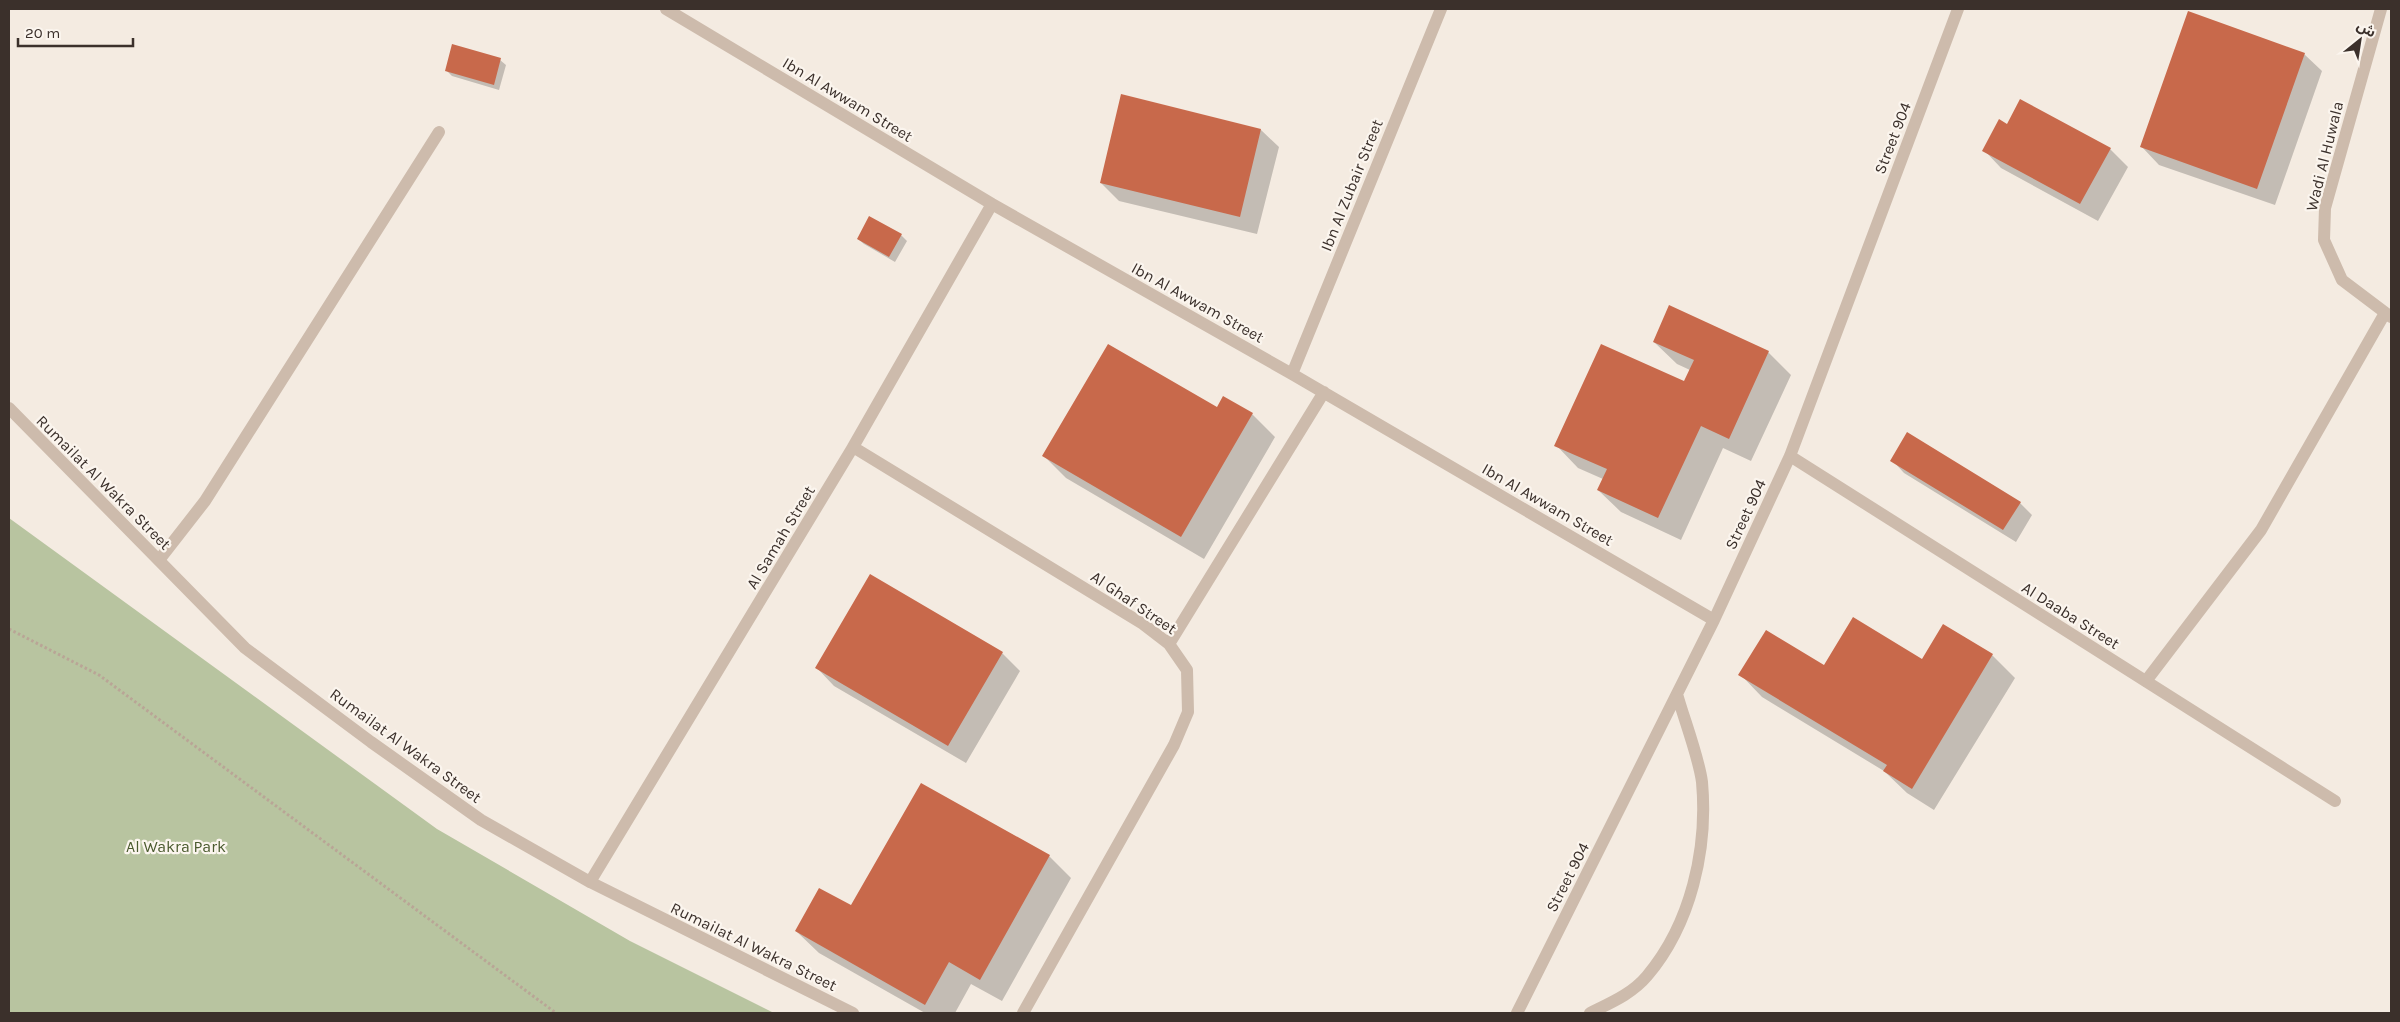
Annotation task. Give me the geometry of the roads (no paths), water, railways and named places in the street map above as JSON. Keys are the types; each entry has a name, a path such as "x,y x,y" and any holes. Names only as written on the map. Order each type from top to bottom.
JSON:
{"street":[{"name":"Ibn Al Awwam Street","path":"666,9 992,204 1324,392 1714,620"},
{"name":"Ibn Al Zubair Street","path":"1292,374 1441,9"},
{"name":"Street 904","path":"1517,1013 1714,620 1790,456 1958,9"},
{"name":"Wadi Al Huwala","path":"2381,9 2325,208 2324,240 2342,280 2388,315"},
{"path":"159,560 205,501 439,132"},
{"name":"Al Samah Street","path":"590,882 853,447 992,204"},
{"path":"2146,681 2261,530 2388,315"},
{"path":"1170,644 1324,392"},
{"name":"Rumailat Al Wakra Street","path":"9,408 245,648 371,742 481,820 590,882 853,1013"},
{"name":"Al Ghaf Street","path":"853,447 1143,624 1170,644 1187,670 1188,712 1174,745 1023,1013"},
{"name":"Al Daaba Street","path":"1790,456 2335,801"},
{"path":"1590,1013 1621,998 1646,977 1671,942 1690,897 1702,846 1702,781 1677,694"}],"park label":[{"name":"Al Wakra Park","path":"176,846"}]}
